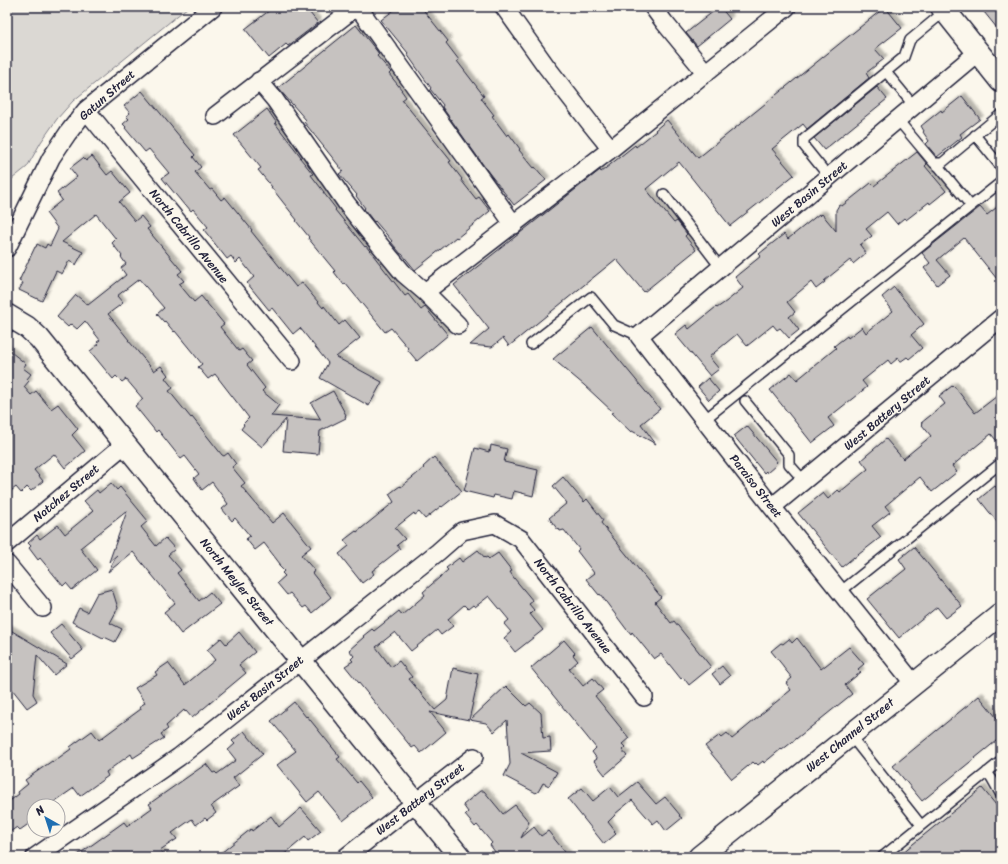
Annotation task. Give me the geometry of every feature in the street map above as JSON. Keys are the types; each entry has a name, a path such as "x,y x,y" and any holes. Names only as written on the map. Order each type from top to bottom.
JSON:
{"main road":[{"path":"944,9 1001,81"}],"street":[{"name":"Gatun Street","path":"7,248 51,158 86,110 212,7"},
{"path":"504,7 566,93 612,149"},
{"path":"653,7 706,73"},
{"path":"425,292 612,149 787,7"},
{"path":"215,116 259,81 305,48 351,9 514,225"},
{"name":"West Basin Street","path":"639,336 978,52"},
{"path":"259,81 275,100 356,215 404,274 425,292 458,326"},
{"name":"North Cabrillo Avenue","path":"86,110 292,361"},
{"name":"North Meyler Street","path":"7,315 28,327 39,338 460,857"},
{"name":"West Battery Street","path":"772,507 1001,318"},
{"name":"Paraiso Street","path":"639,336 772,507 914,684"},
{"name":"Natchez Street","path":"7,543 125,444"},
{"name":"North Cabrillo Avenue","path":"495,524 521,539 644,697"},
{"name":"West Basin Street","path":"35,857 179,758 438,552 462,530 495,524"},
{"path":"7,564 43,608"},
{"name":"West Channel Street","path":"699,857 1001,614"},
{"name":"West Battery Street","path":"346,857 474,756"}],"lane":[{"path":"830,176 804,146 804,139 904,57 910,40 944,9"},
{"path":"886,72 914,106"},
{"path":"934,163 942,162 1001,114"},
{"path":"898,120 971,206"},
{"path":"975,135 1001,167"},
{"path":"704,420 1001,182"},
{"path":"664,194 720,267"},
{"name":"Paraiso Street","path":"531,344 591,297 614,325 639,336"},
{"path":"745,401 789,454 789,464 804,481"},
{"path":"840,592 1001,463"},
{"path":"850,735 920,825"},
{"path":"882,857 1001,761"},
{"path":"987,772 1001,795"}],"shaded area":[{"path":"7,7 188,7 73,101 57,119 41,142 27,167 7,183"}],"building":[{"path":"274,7 305,7 318,23 288,46 286,44 269,58 245,29"},
{"path":"398,7 421,7 448,41 446,43 459,60 457,61 484,96 481,98 494,115 492,116 507,136 509,134 520,149 519,150 534,168 535,167 546,180 514,205 489,173 442,107 443,105 430,89 431,88 407,54 408,53 381,20"},
{"path":"719,7 730,19 697,46 686,33"},
{"path":"885,7 902,28 875,49 884,59 866,73 869,78 807,129 803,124 772,149 794,175 730,226 679,162 646,189 674,223 677,221 687,234 685,236 696,250 644,292 616,259 509,346 503,338 492,347 470,345 489,329 454,285 600,170 601,172 635,145 636,147 667,120 698,158"},
{"path":"980,7 1001,7 1001,33"},
{"path":"356,25 379,54 377,56 391,72 389,74 406,97 402,100 451,161 449,162 476,199 479,197 490,211 415,270 364,209 365,208 356,196 357,195 339,174 343,171 304,122 306,120 278,88"},
{"path":"877,87 887,99 824,150 814,138"},
{"path":"142,91 195,155 193,157 201,167 195,172 210,190 212,189 221,200 225,197 296,287 302,283 323,308 324,306 339,325 345,320 360,338 336,357 382,382 369,406 320,378 328,363 300,328 293,334 272,308 269,310 247,283 254,277 240,259 236,263 231,256 227,259 204,230 208,227 193,209 191,211 186,205 185,206 162,178 169,173 149,149 145,152 125,128 126,127 123,124 129,119 126,116 130,113 124,106"},
{"path":"962,96 980,119 960,134 962,137 937,157 926,144 929,141 921,126"},
{"path":"267,109 276,122 275,123 313,174 311,175 336,209 335,210 365,247 366,246 405,296 408,294 421,310 425,307 448,335 417,361 391,328 385,332 345,283 344,285 334,272 335,271 308,238 309,237 296,221 297,220 258,170 261,168 234,135"},
{"path":"917,152 927,164 925,166 946,191 930,204 929,202 906,220 904,218 897,224 887,212 866,229 872,236 860,245 866,253 853,264 850,260 816,289 811,282 787,302 795,312 789,317 799,330 789,338 780,328 777,330 773,325 747,346 737,334 709,357 719,369 710,376 675,334 686,325 689,329 743,288 735,277 761,256 759,254 784,234 788,239 819,214 820,216 822,214 836,231 836,210 839,205 842,206 871,183 874,186"},
{"path":"92,156 107,175 112,171 130,193 119,202 135,221 141,216 150,227 147,229 182,271 178,274 184,281 179,284 194,302 201,296 224,324 220,327 239,351 242,349 252,361 247,365 265,388 262,391 279,405 271,416 321,420 311,403 333,391 346,415 346,418 320,431 318,454 283,451 286,419 262,447 241,429 244,425 243,424 249,418 215,374 208,379 198,367 202,364 175,331 174,332 157,314 164,308 139,279 117,296 123,303 108,314 154,371 161,366 168,375 165,378 173,388 169,391 222,455 224,456 228,453 236,464 232,467 245,483 241,486 272,523 284,513 311,547 301,555 315,571 312,573 331,597 312,613 306,606 303,608 290,593 287,595 277,583 285,576 282,573 284,571 278,565 280,564 264,543 255,550 246,539 250,536 235,518 232,521 222,509 228,504 212,482 202,490 194,478 199,474 185,456 181,459 158,430 156,432 135,406 143,399 126,379 122,382 116,376 113,379 90,351 99,344 97,342 100,340 85,321 77,329 71,324 68,327 57,317 76,295 88,305 126,275 121,268 126,264 112,243 116,239 96,214 62,242 83,252 76,265 69,261 62,274 56,271 42,301 19,290 23,283 19,281 35,247 37,244 45,248 47,244 50,246 58,229 46,213 62,200 57,193 77,177 70,168 83,158 86,161"},
{"path":"1001,204 1001,284 964,238 937,260 950,275 937,285 924,268 930,263 922,253 980,207 987,215"},
{"path":"894,287 924,324 911,335 922,348 909,359 907,357 900,362 898,358 891,364 888,360 862,381 867,387 828,418 834,426 812,443 770,390 791,373 797,380 836,348 834,346 847,336 848,338 862,327 866,333 893,311 882,297"},
{"path":"592,327 660,409 641,424 656,444 632,431 631,432 611,413 613,412 553,359"},
{"path":"7,349 26,364 23,368 31,374 27,379 29,381 24,387 31,395 36,391 51,409 58,404 78,429 72,435 85,451 65,468 54,454 34,470 43,481 31,491 27,487 21,493 16,487 7,494"},
{"path":"708,378 719,391 709,400 698,387"},
{"path":"954,386 975,413 1001,393 1001,446 991,434 952,466 957,472 932,492 920,477 885,506 890,512 872,526 881,537 842,567 798,513 823,493 828,499 838,490 840,492 868,469 861,460 886,439 903,459 931,436 921,423 945,404 939,396"},
{"path":"747,426 777,462 775,464 776,465 767,473 766,471 764,473 734,436"},
{"path":"491,445 507,449 504,462 538,470 533,496 514,491 512,499 494,495 493,498 464,491 475,448 489,452"},
{"path":"434,457 462,491 425,519 419,512 415,515 414,513 395,528 405,539 397,545 400,549 372,571 374,574 362,583 339,554 349,546 344,540 356,531 357,532 394,502 389,494 400,486 401,487 424,468 423,467"},
{"path":"563,477 584,502 587,499 603,520 601,523 661,597 655,602 671,623 674,621 711,667 689,685 683,677 681,679 661,654 654,659 632,632 631,634 627,630 600,594 599,595 586,579 594,573 577,551 579,549 564,530 558,530 549,518 567,503 553,486"},
{"path":"111,483 117,490 120,487 148,521 141,527 156,546 165,538 175,549 168,555 181,570 177,573 199,601 210,592 220,604 181,634 164,612 175,603 133,552 108,572 117,555 109,562 127,511 80,548 97,570 72,590 66,583 63,586 40,558 38,560 29,548 31,546 28,543 37,535 40,539 58,525 65,534 93,511 84,501 97,490 99,493"},
{"path":"995,486 1001,493 1001,527 979,499"},
{"path":"914,547 962,606 946,618 937,607 899,638 867,599 906,569 899,559"},
{"path":"478,550 485,558 487,557 489,559 498,553 512,571 510,572 514,578 533,601 529,604 534,610 530,614 543,630 515,652 504,638 511,632 504,624 509,620 489,596 475,607 473,605 468,609 464,605 448,619 453,626 441,635 437,630 411,651 395,632 376,647 391,667 399,661 412,677 409,679 435,710 447,700 453,668 478,674 469,720 430,712 446,732 421,753 415,746 412,748 345,666 353,661 351,659 354,656 349,650 364,637 363,636 372,629 374,631 399,611 402,615 425,595 423,592 448,570 446,568 459,558 462,562"},
{"path":"112,589 118,608 110,623 122,629 115,642 104,637 103,638 72,622 79,608 87,612 97,593"},
{"path":"61,624 83,650 72,659 50,633"},
{"path":"7,628 67,664 54,675 37,655 33,694 37,701 27,708 12,689 7,686"},
{"path":"239,632 255,652 239,665 246,673 192,718 184,710 166,726 168,729 161,734 164,738 133,758 131,754 106,772 108,776 80,796 74,788 60,798 26,798 26,826 20,830 17,827 7,834 7,803 19,794 18,792 28,784 25,780 71,749 70,747 92,731 99,740 141,709 140,706 145,703 135,688 157,675 155,672 168,663 185,685 215,660 207,650 221,638 226,644"},
{"path":"797,638 821,669 849,647 864,664 858,669 861,672 845,685 852,694 764,763 763,761 758,765 753,762 732,779 705,746 720,735 722,737 727,733 732,739 791,690 786,683 792,678 771,651 789,639 792,643"},
{"path":"564,640 575,653 573,655 578,661 569,669 583,686 593,678 603,690 595,696 629,738 622,744 625,747 622,750 627,756 605,775 594,761 597,759 592,752 596,748 531,668"},
{"path":"722,666 730,676 720,684 712,674"},
{"path":"506,686 526,706 530,703 541,713 543,738 550,737 551,751 521,753 557,772 549,786 543,783 536,793 504,776 510,764 507,720 494,732 486,723 470,720"},
{"path":"979,696 1001,723 1001,737 922,801 893,766"},
{"path":"294,702 340,757 337,759 357,783 359,781 372,797 343,821 319,792 307,802 277,765 296,751 271,721"},
{"path":"244,731 263,754 233,778 239,786 211,806 216,813 207,820 205,818 196,825 192,819 172,833 177,839 160,850 165,857 75,857 124,822 127,826 152,808 149,804 206,764 213,773 215,772 217,774 236,760 228,750 235,744 232,741"},
{"path":"637,782 656,804 665,797 682,818 666,831 658,820 653,824 632,800 608,822 616,834 604,844 568,799 582,788 593,801 610,787 618,797"},
{"path":"982,788 1001,811 1001,857 897,857"},
{"path":"480,791 484,791 503,814 515,805 529,822 521,838 534,827 541,836 548,831 569,857 497,857 498,856 490,845 492,843 477,825 475,827 465,815 468,812 463,805"},
{"path":"301,808 321,831 308,841 305,837 281,857 216,857 251,829 252,831 271,816 279,827"}]}
